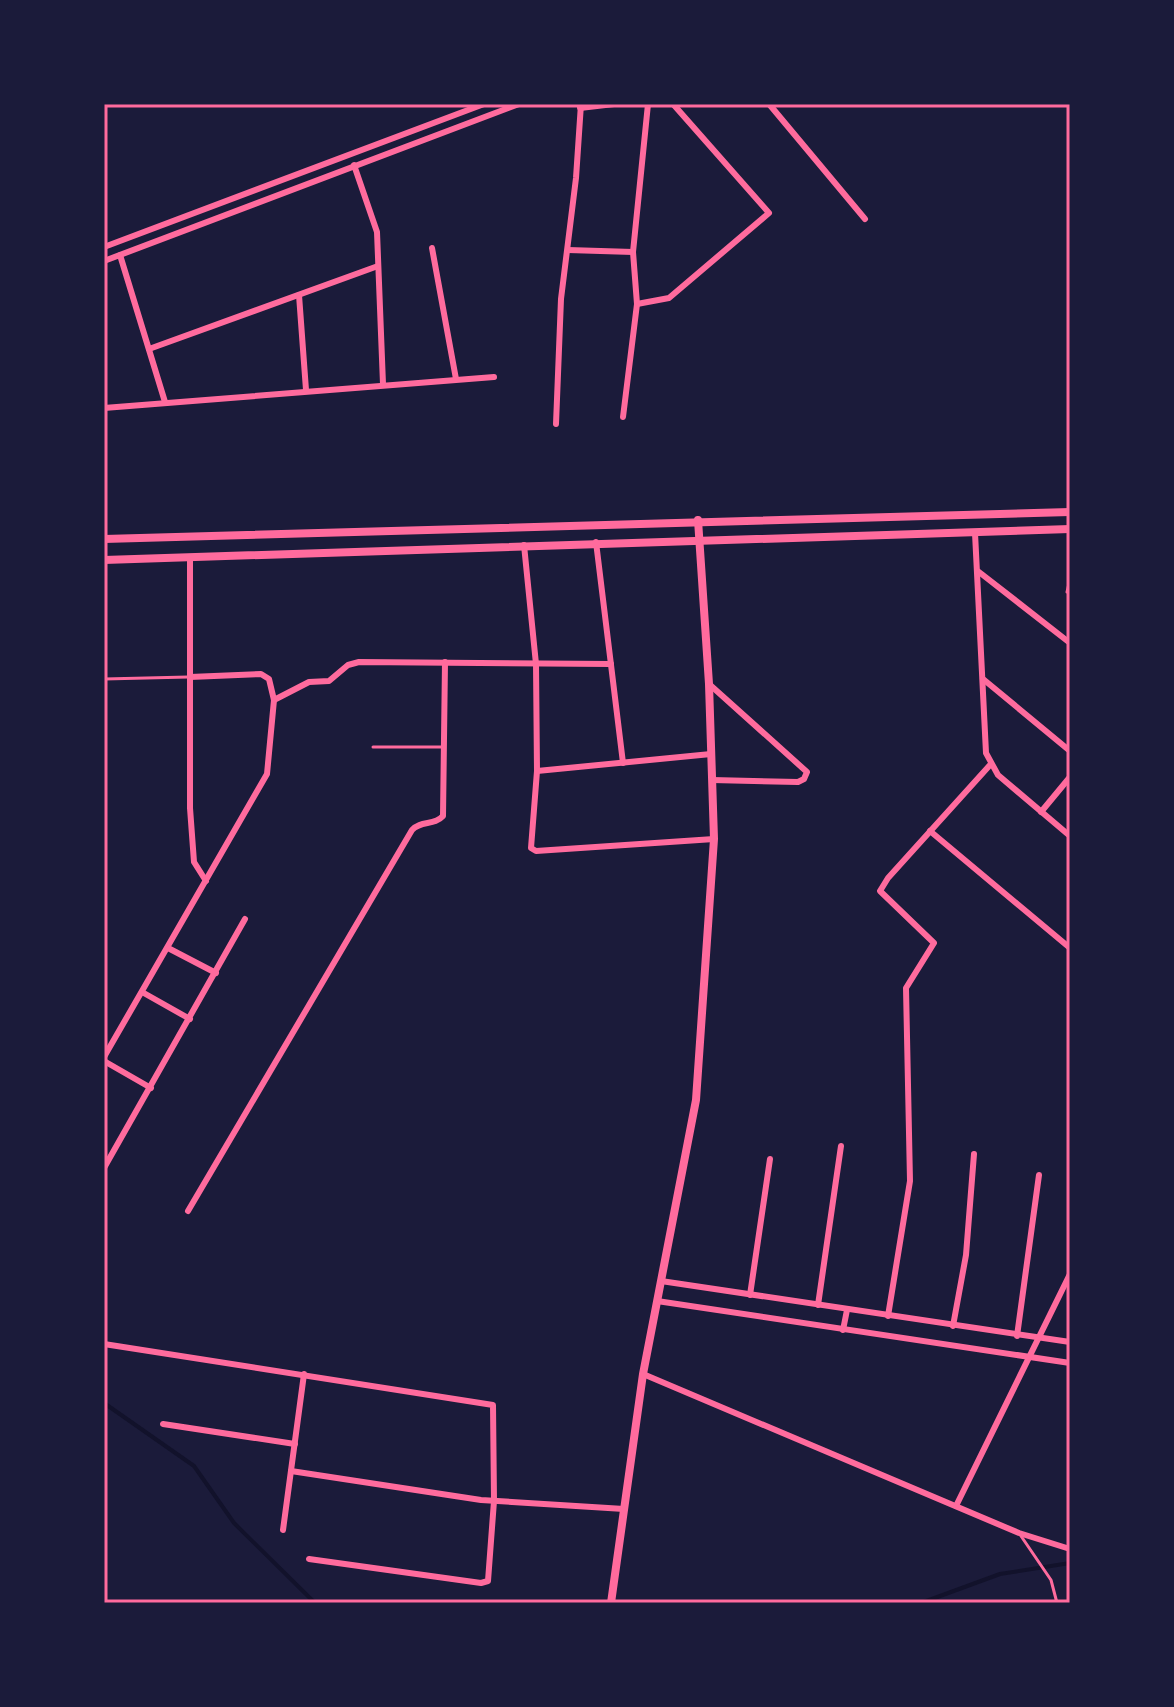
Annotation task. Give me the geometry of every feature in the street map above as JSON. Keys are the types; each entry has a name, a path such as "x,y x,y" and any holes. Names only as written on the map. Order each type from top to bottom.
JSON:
{"main road":[{"path":"104,539 1070,512"},
{"path":"611,1603 643,1374 696,1100 714,839 709,684 698,520"},
{"path":"104,560 1070,529"}],"street":[{"path":"104,247 484,104"},
{"path":"104,261 519,104"},
{"path":"556,424 561,299 580,106 614,104"},
{"path":"623,417 637,304 633,252 648,104"},
{"path":"637,304 669,298 769,213 673,104"},
{"path":"769,104 865,219"},
{"path":"354,165 376,227 383,384"},
{"path":"432,248 456,379"},
{"path":"568,250 633,252"},
{"path":"120,255 165,402"},
{"path":"149,349 378,266"},
{"path":"299,295 306,390"},
{"path":"104,408 494,377"},
{"path":"975,533 990,765 1070,836"},
{"path":"596,542 623,763"},
{"path":"524,545 536,664 537,771 530,843 536,851 714,839"},
{"path":"190,557 188,754 194,862 206,881"},
{"path":"979,572 1070,643"},
{"path":"188,1211 412,830 417,825 443,816 445,662"},
{"path":"274,700 309,682 329,681 354,663 611,664"},
{"path":"151,1088 104,1059 269,770 274,700 269,679 261,674 190,677"},
{"path":"983,679 1070,751"},
{"path":"709,684 807,772 804,779 798,782 712,780"},
{"path":"537,771 711,754"},
{"path":"888,1316 910,1181 906,988 934,943 880,891 990,765"},
{"path":"1041,812 1070,777"},
{"path":"930,831 1070,948"},
{"path":"104,1168 245,919"},
{"path":"168,948 216,973"},
{"path":"142,992 190,1019"},
{"path":"818,1305 841,1146"},
{"path":"953,1326 966,1255 974,1154"},
{"path":"750,1295 770,1159"},
{"path":"1017,1336 1039,1175"},
{"path":"956,1506 1070,1274"},
{"path":"661,1281 1070,1342"},
{"path":"657,1301 1070,1363"},
{"path":"843,1330 847,1310"},
{"path":"104,1344 493,1405 494,1501 490,1577 485,1582 309,1559"},
{"path":"283,1530 304,1374"},
{"path":"643,1374 1019,1533 1070,1549"},
{"path":"163,1424 295,1444"},
{"path":"291,1471 494,1501 624,1509"}],"lane":[{"path":"1067,592 1070,579"},
{"path":"104,679 190,677"},
{"path":"373,747 446,747"},
{"path":"1019,1533 1051,1580 1057,1603"}],"waterway":[{"path":"104,1403 194,1466 234,1523 315,1603"},
{"path":"921,1603 1000,1574 1070,1563"}]}
